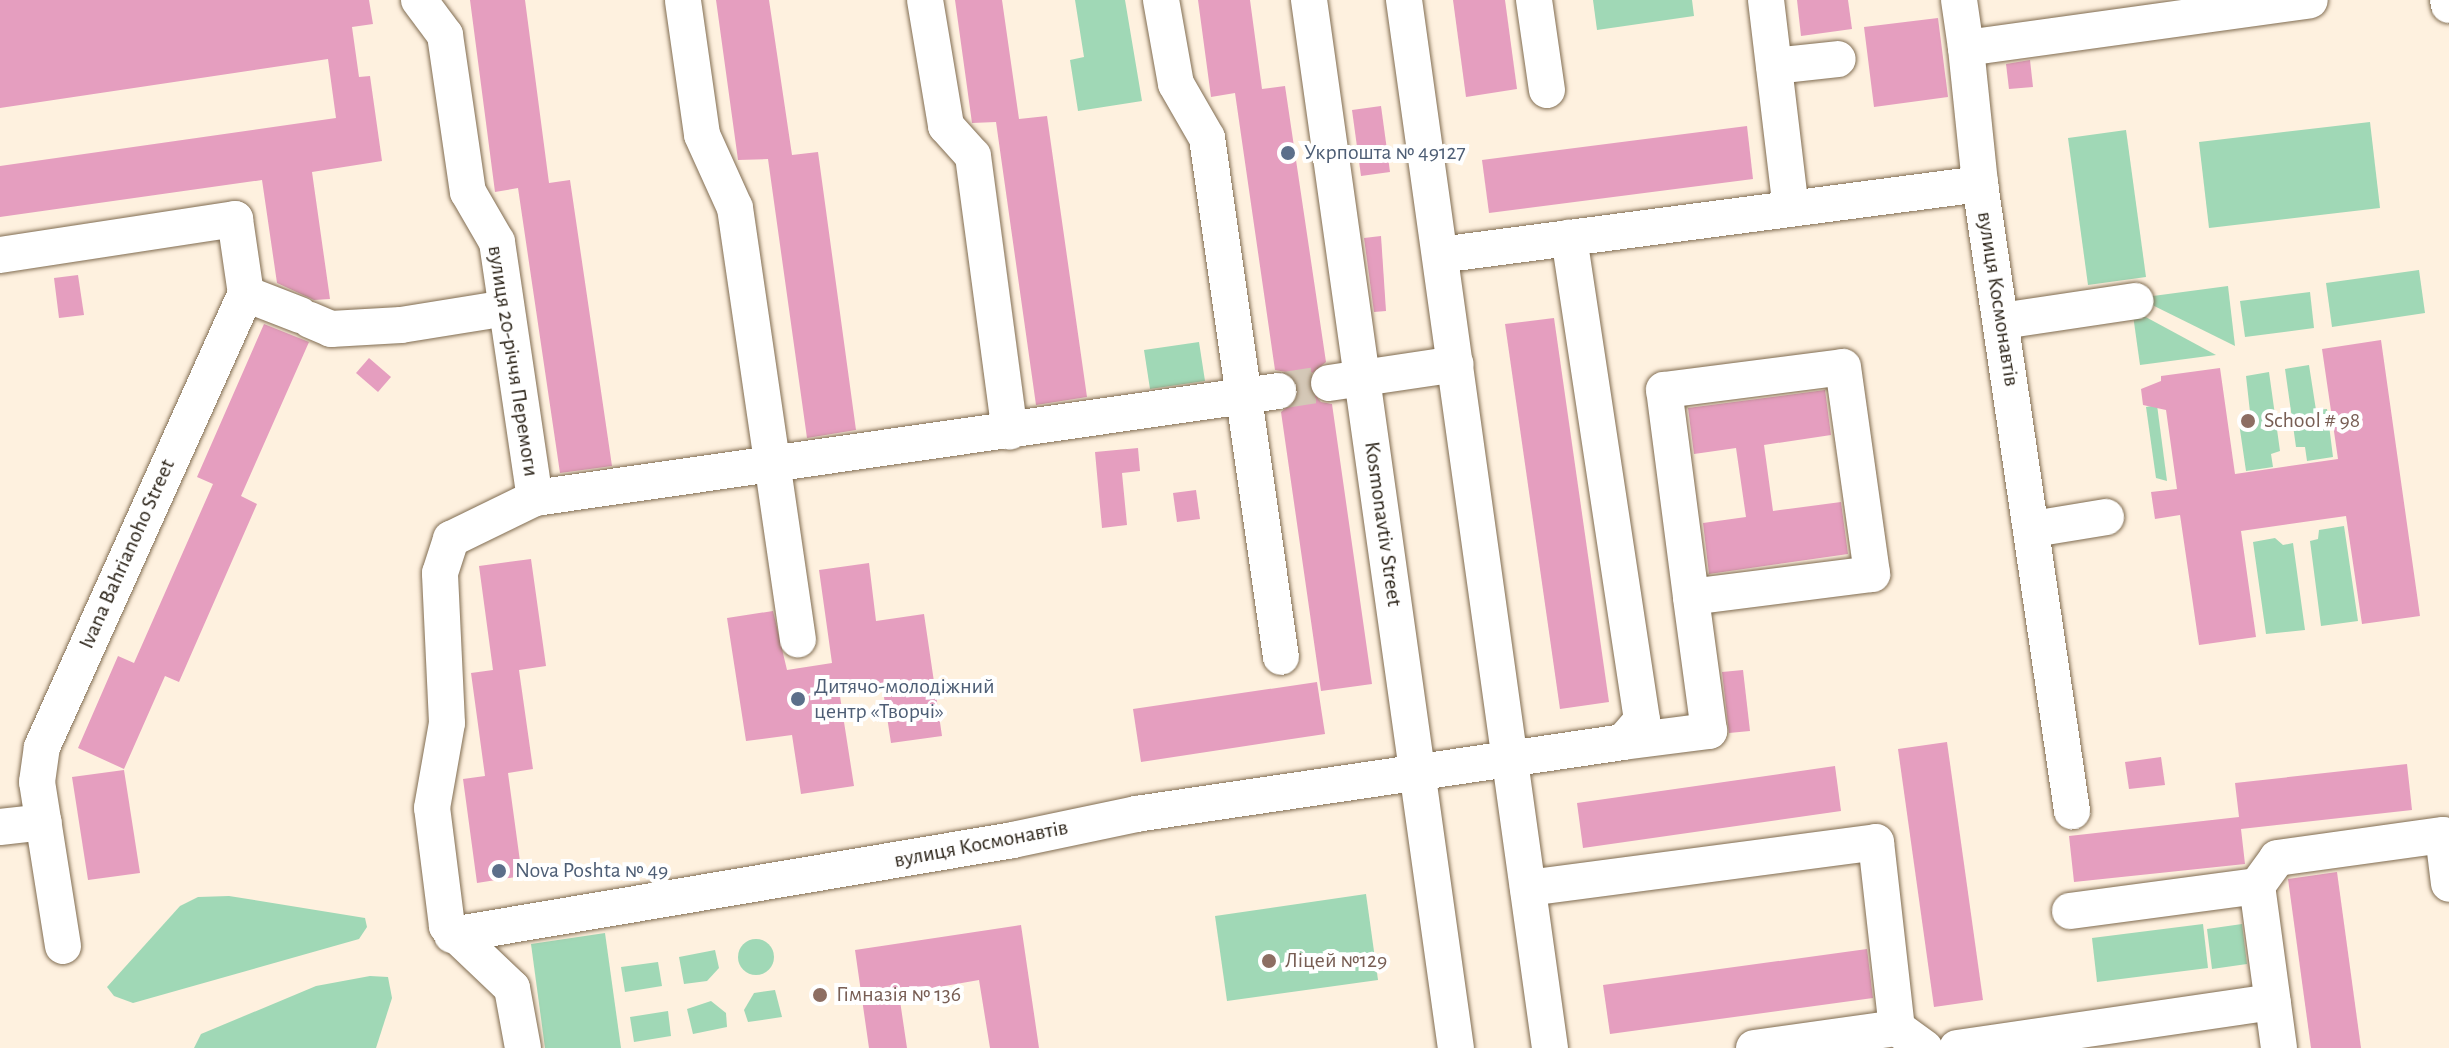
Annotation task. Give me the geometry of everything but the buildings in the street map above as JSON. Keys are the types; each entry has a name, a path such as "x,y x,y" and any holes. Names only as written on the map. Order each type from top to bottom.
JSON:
{"street":[{"name":"вулиця 20-річчя Перемоги","path":"419,0 445,35 468,192 497,242 535,498"},
{"path":"925,0 946,126 973,156 1010,432"},
{"path":"1161,0 1176,84 1207,138 1262,394 1281,657"},
{"name":"Kosmonavtiv Street","path":"1309,0 1346,381 1417,773 1456,1048"},
{"path":"1404,0 1456,364 1459,446 1511,759 1550,1048"},
{"path":"1534,0 1547,90"},
{"path":"1766,0 1791,209"},
{"path":"1959,0 1980,184"},
{"path":"1966,48 2158,11 2310,0"},
{"path":"683,1 702,135 735,208 798,639"},
{"path":"1774,66 1838,59"},
{"name":"вулиця Космонавтів","path":"1440,255 1980,184 2072,811"},
{"path":"0,255 235,219 246,294 331,329 401,325 506,308"},
{"path":"1569,237 1642,720 1623,742"},
{"name":"Ivana Bahrianoho Street","path":"63,946 37,782 42,747 246,294"},
{"path":"2002,321 2136,301"},
{"path":"1346,381 1456,364"},
{"path":"1843,367 1872,574 1691,597 1664,390 1843,367"},
{"path":"523,1048 512,988 452,935 432,808 447,723 440,573 451,539 535,498 1262,394"},
{"path":"2033,529 2106,517"},
{"name":"вулиця Космонавтів","path":"452,935 1013,840 1136,814 1709,731 1691,597"},
{"path":"0,827 44,822"},
{"path":"2279,1048 2257,886 2277,858 2443,835 2449,884"},
{"path":"1528,888 1876,842 1911,1038 1754,1048"},
{"path":"2070,911 2257,886"},
{"path":"1957,1048 2273,1002"}],"green space":[{"path":"1075,0 1125,0 1142,101 1078,111 1070,60 1084,57"},
{"path":"1593,0 1692,0 1694,16 1597,30"},
{"path":"2370,122 2380,208 2209,228 2199,142"},
{"path":"2126,130 2146,277 2088,285 2068,138"},
{"path":"2419,270 2425,313 2332,327 2326,283"},
{"path":"2228,286 2235,346 2138,298"},
{"path":"2310,292 2314,328 2245,337 2240,301"},
{"path":"2133,315 2142,315 2216,355 2140,365"},
{"path":"1199,342 1205,381 1150,389 1144,350"},
{"path":"2309,365 2316,410 2327,409 2333,457 2307,461 2305,447 2296,447 2285,369"},
{"path":"2269,372 2280,451 2271,454 2273,467 2246,471 2239,423 2251,421 2246,376"},
{"path":"2157,405 2167,481 2156,478 2146,407"},
{"path":"2344,526 2358,621 2321,626 2310,541 2318,539 2319,530"},
{"path":"2275,538 2283,545 2293,543 2305,630 2266,634 2253,542"},
{"path":"1366,894 1378,980 1227,1001 1215,916"},
{"path":"229,896 365,918 367,927 359,939 133,1003 114,996 107,987 180,906 198,897"},
{"path":"2203,924 2208,968 2097,982 2092,938"},
{"path":"2242,924 2247,964 2212,969 2207,929"},
{"path":"605,933 621,1048 545,1048 531,944"},
{"path":"756,939 769,944 774,957 769,970 756,975 743,970 738,957 743,944"},
{"path":"715,950 719,968 707,981 684,984 679,957"},
{"path":"658,962 662,986 625,992 621,967"},
{"path":"370,976 388,977 392,998 376,1048 194,1048 201,1034 316,986"},
{"path":"775,990 782,1017 748,1022 744,1010 754,993"},
{"path":"711,1001 726,1013 727,1027 693,1034 687,1009"},
{"path":"668,1011 671,1036 634,1042 630,1017"}],"tunnel":[{"path":"1278,391 1329,383"}],"place":[{"name":"Укрпошта № 49127","path":"1288,153"},
{"name":"School # 98","path":"2248,421"},
{"name":"Дитячо-молодіжний центр «Творчі»","path":"798,699"},
{"name":"Nova Poshta № 49","path":"499,871"},
{"name":"Ліцей №129","path":"1269,961"},
{"name":"Гімназія № 136","path":"820,995"}]}
